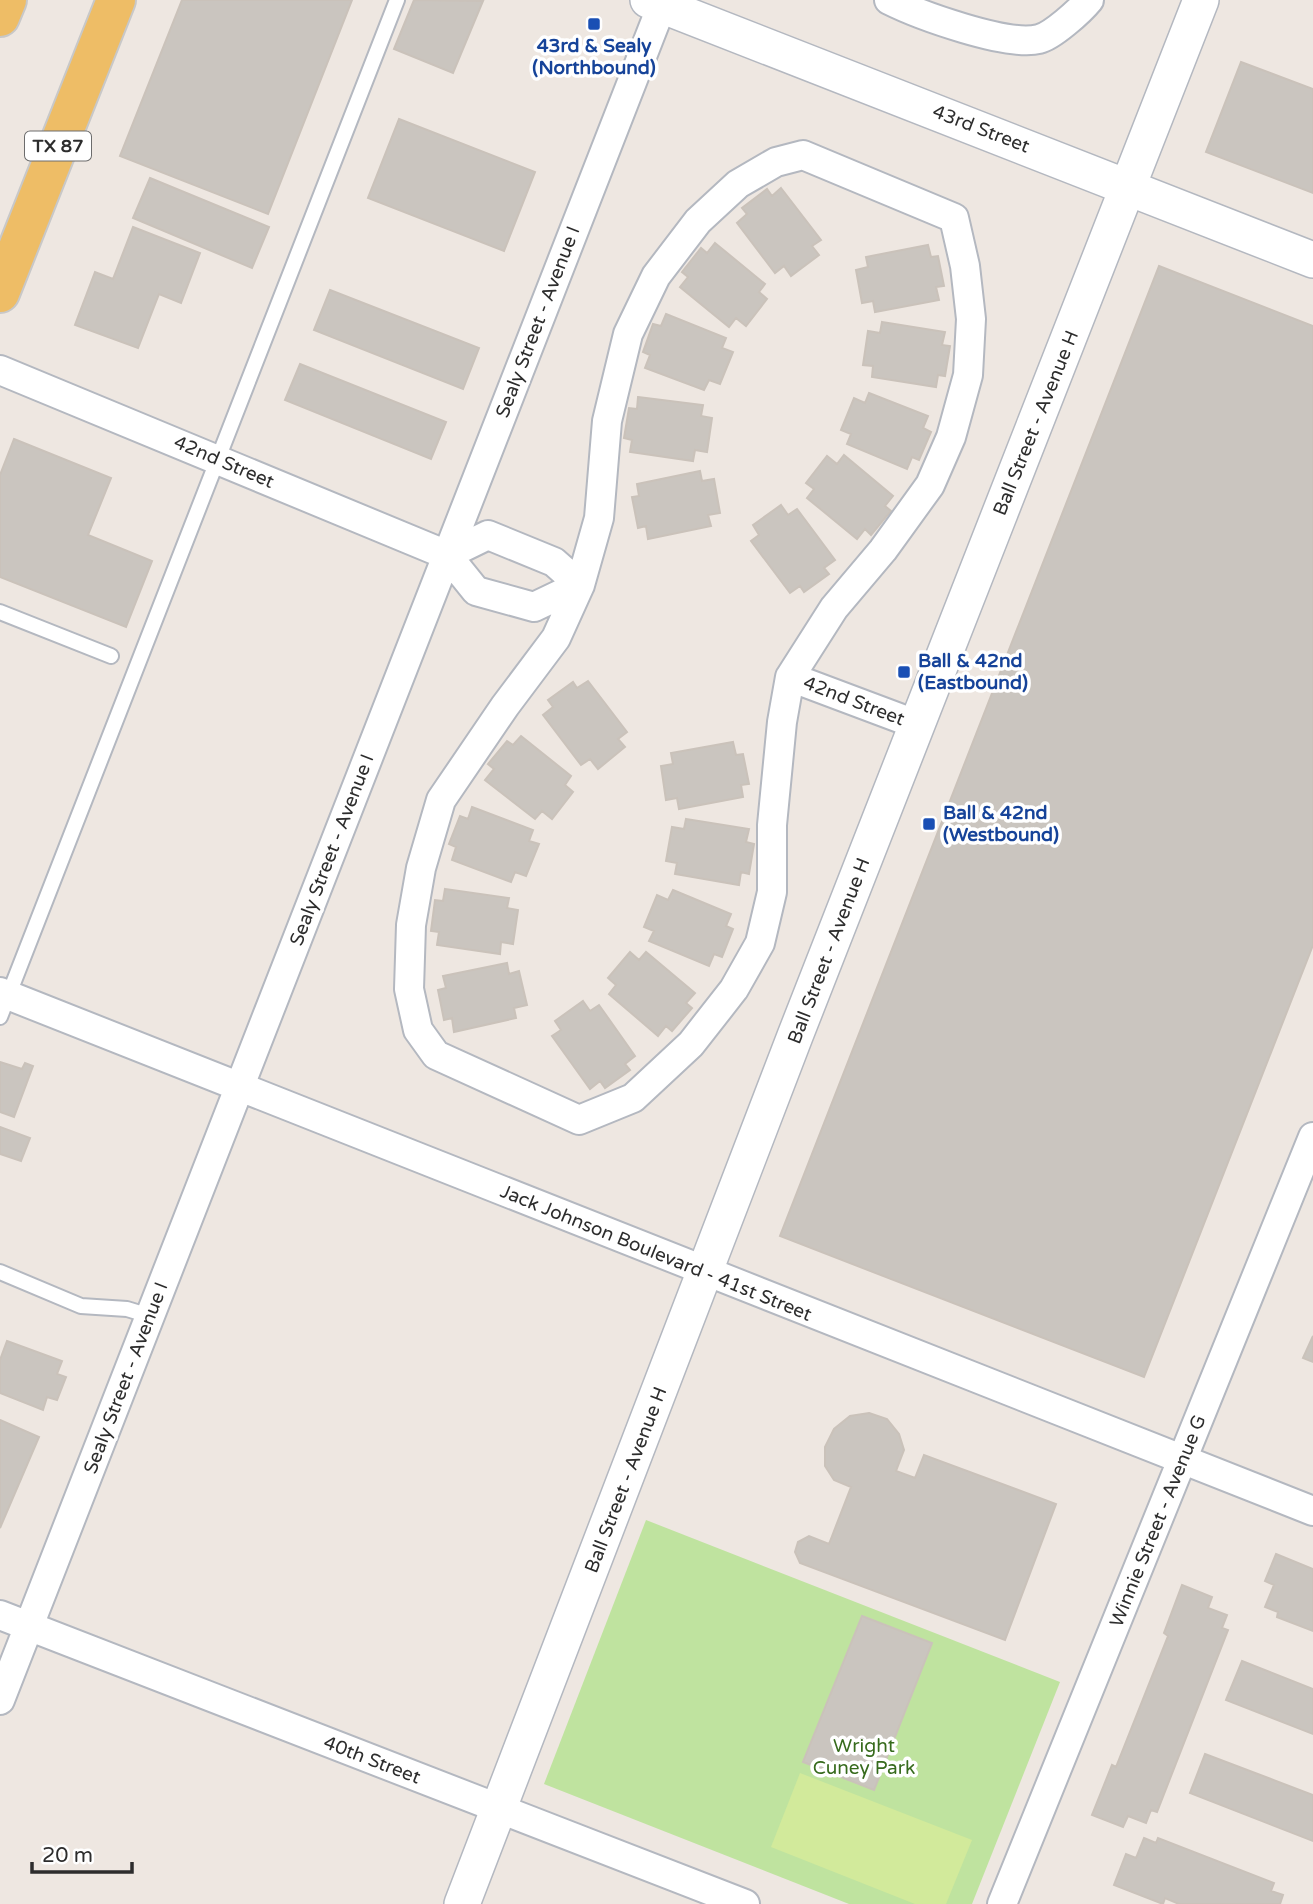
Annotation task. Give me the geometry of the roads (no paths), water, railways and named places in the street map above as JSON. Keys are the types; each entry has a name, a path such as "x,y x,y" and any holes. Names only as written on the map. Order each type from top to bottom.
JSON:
{"main road":[{"path":"0,17 7,0"},
{"name":"TX 87","path":"0,293 116,0"}],"street":[{"path":"889,0 1004,41 1040,39 1081,10 1089,0"},
{"name":"Ball Street - Avenue H","path":"462,1904 705,1272 1201,0"},
{"name":"43rd Street","path":"658,2 1313,260"},
{"name":"Sealy Street - Avenue I","path":"0,1700 447,555 658,2"},
{"path":"803,155 954,218 971,319 968,375 951,437 930,485 883,550 834,608 790,677 782,722 772,825 772,892 760,943 734,989 691,1044 633,1098 579,1119 436,1055 418,1030 408,989 411,925 421,868 441,800 505,706 556,638 580,584 599,518 607,421 628,334 656,276 698,221 737,184 776,162 803,155"},
{"name":"42nd Street","path":"0,370 447,555 476,591 534,607 580,584"},
{"path":"447,555 488,535 554,562 580,584"},
{"name":"42nd Street","path":"790,677 918,725"},
{"name":"Jack Johnson Boulevard - 41st Street","path":"3,1002 239,1088 1182,1462 1313,1511"},
{"name":"Winnie Street - Avenue G","path":"1002,1904 1313,1137"},
{"name":"40th Street","path":"0,1615 738,1903"}],"lane":[{"path":"3,1002 397,0"},
{"path":"0,612 111,656"},
{"path":"0,1272 81,1306 127,1309 150,1316"}],"place":[{"name":"43rd & Sealy (Northbound)","path":"594,24"},
{"name":"Ball & 42nd (Eastbound)","path":"904,672"},
{"name":"Ball & 42nd (Westbound)","path":"929,824"}],"park label":[{"name":"Wright Cuney Park","path":"864,1757"}]}
